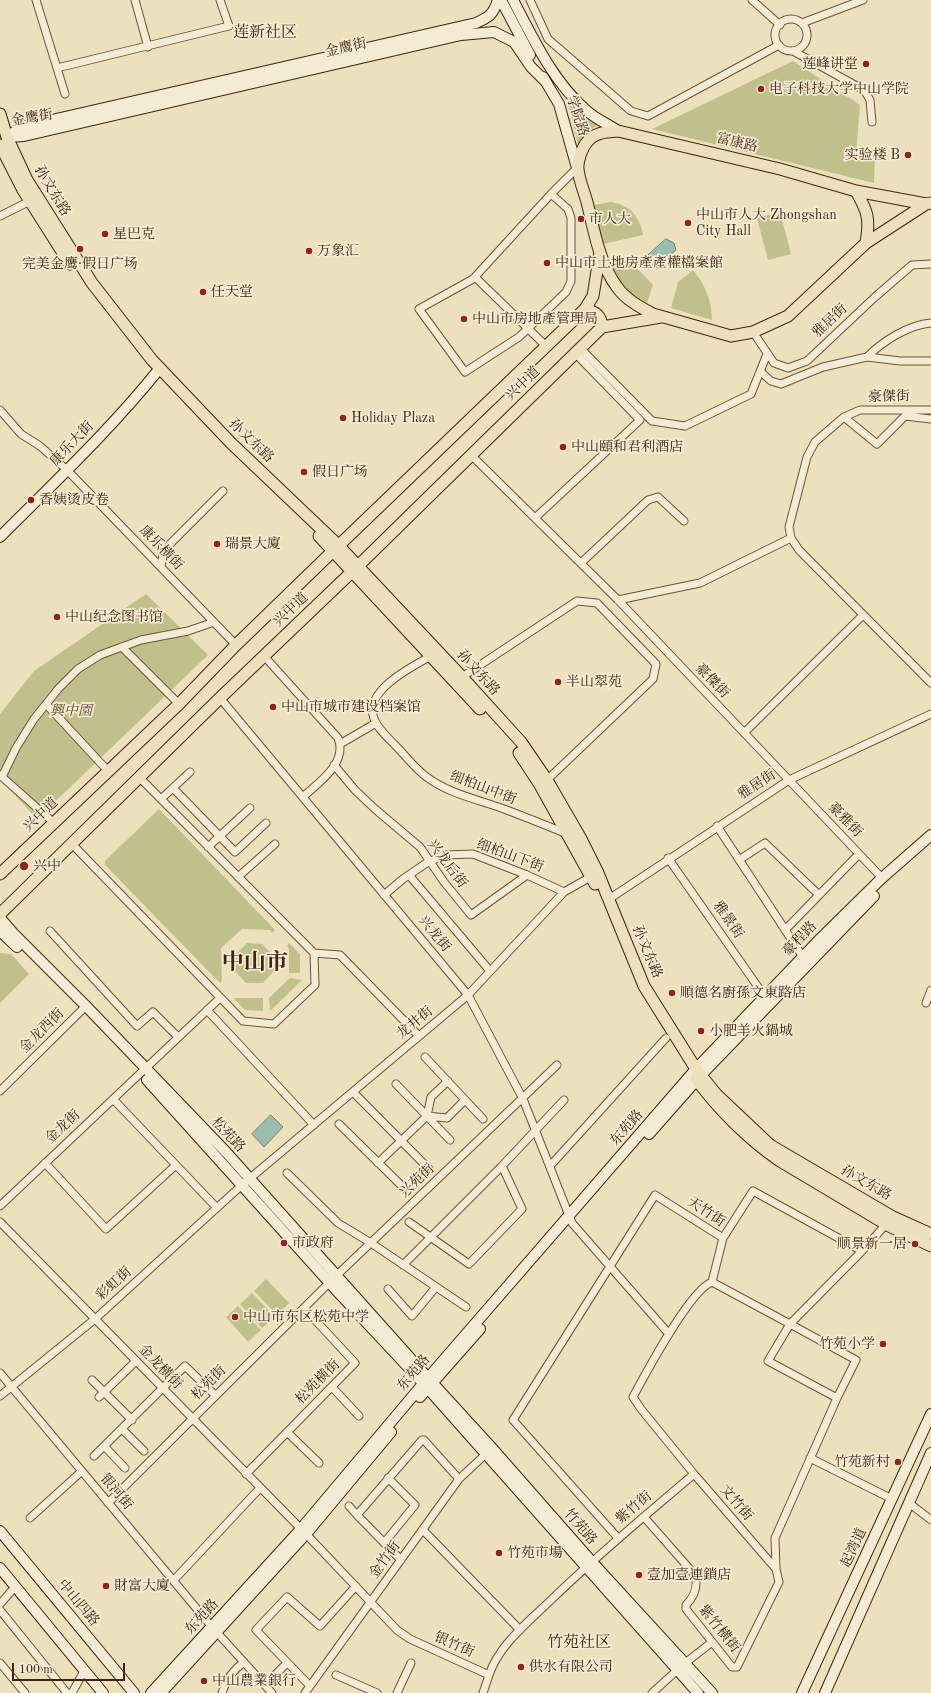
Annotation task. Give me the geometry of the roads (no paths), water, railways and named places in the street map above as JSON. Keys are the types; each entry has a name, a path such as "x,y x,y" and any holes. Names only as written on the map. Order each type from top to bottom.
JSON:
{"main road":[{"name":"孙文东路","path":"0,114 2,139 30,201 87,289 222,442 310,526 336,548 431,656 515,747 540,785 568,834 609,899 644,986 709,1098 765,1151 780,1161 890,1220 931,1246"},
{"name":"富康路","path":"577,168 582,150 587,142 594,136 605,132 618,131 780,169 856,191 928,204"},
{"name":"孙文东路","path":"2,139 92,283 158,371"},
{"name":"学院路","path":"577,168 600,252 610,276 622,293 641,308 662,317"},
{"path":"856,191 866,210 868,226 866,243"},
{"path":"600,252 593,296 585,309 595,312 602,319 602,327 662,317 731,336 753,332 788,316 866,243 928,204"},
{"name":"兴中道","path":"0,874 178,704 236,645 585,309"},
{"name":"兴中道","path":"0,914 602,327"},
{"name":"孙文东路","path":"355,569 462,676 521,742 547,780 580,837 638,989 666,1038 696,1075"},
{"name":"孙文东路","path":"890,1220 931,1234"}],"street":[{"path":"36,0 65,94"},
{"path":"135,0 148,46"},
{"path":"57,68 229,26 220,0"},
{"name":"金鹰街","path":"2,139 21,127 476,24 489,17 495,11 498,0"},
{"name":"学院路","path":"501,0 559,104 577,168"},
{"name":"学院路","path":"514,0 548,66 566,91 588,112 618,131"},
{"path":"530,0 548,39 631,111 648,116 779,45"},
{"path":"752,0 780,25"},
{"path":"802,24 863,0"},
{"path":"793,51 803,47 806,42 807,32 798,21 788,20 780,25 776,34 779,45 788,51 793,51 864,90 870,100 872,122"},
{"name":"金鹰街","path":"2,139 24,136 461,36 494,32 514,42 531,67 546,82"},
{"path":"551,194 568,209 571,218 571,281 566,292 519,336 464,372 419,309 475,277 551,194 577,168"},
{"path":"0,216 30,201"},
{"name":"雅居街","path":"753,332 774,363 788,368 807,360 912,265 931,264"},
{"path":"475,277 546,346"},
{"path":"867,357 872,351 906,330 931,323"},
{"path":"578,351 652,421 685,426 751,394 767,354"},
{"path":"535,518 640,420 578,351"},
{"path":"761,372 771,381 781,384 823,367 867,357 900,361 931,361"},
{"name":"康乐大街","path":"0,537 67,470 158,371"},
{"name":"康乐横街","path":"0,410 21,434 40,446 67,470 236,645"},
{"name":"豪傑街","path":"791,538 789,527 791,516 807,457 815,442 844,417 860,410 931,410"},
{"path":"844,417 877,444 905,416 931,419"},
{"name":"豪傑街","path":"471,455 618,600 789,780"},
{"path":"161,566 164,550 223,491"},
{"path":"581,563 648,500 658,497 684,521"},
{"path":"618,600 700,583 791,538 799,550 931,683"},
{"path":"462,676 576,601 597,603 656,664 653,679 547,780"},
{"path":"744,733 863,615"},
{"path":"54,823 1,776 34,719 78,669 100,655 141,640 188,631 214,622"},
{"path":"122,647 178,704"},
{"path":"264,656 338,738 340,744 341,751 334,765 326,776 303,797"},
{"path":"340,744 376,723 372,715 374,705 379,694 386,685 399,675 431,656"},
{"name":"兴龙街","path":"220,698 468,996 523,1099 571,1219"},
{"path":"46,704 108,771"},
{"name":"雅居街","path":"609,899 668,858 789,780 931,714"},
{"name":"细柏山中街","path":"376,723 423,774 438,784 462,796 580,837"},
{"name":"兴龙后街","path":"334,765 355,790 375,810 420,847 444,882 471,915 527,875"},
{"path":"161,799 190,772"},
{"path":"139,777 314,953 340,955 419,1036"},
{"name":"豪雅街","path":"789,780 882,878"},
{"path":"173,788 235,852 266,824"},
{"path":"208,847 250,808"},
{"path":"717,826 803,957"},
{"name":"豪程路","path":"696,1075 765,997 803,957 882,878 931,835"},
{"path":"739,860 765,843 819,896"},
{"path":"72,844 243,1021 274,1024 315,985 314,953"},
{"path":"238,877 275,844"},
{"name":"豪程路","path":"696,1075 887,882 931,844"},
{"name":"细柏山下街","path":"384,895 409,875 431,861 444,855 473,854 527,875 564,892"},
{"path":"785,930 859,854"},
{"name":"雅景街","path":"668,858 765,997"},
{"path":"409,875 490,971"},
{"name":"龙井街","path":"246,1182 468,996 564,892 595,875"},
{"name":"松苑路","path":"0,918 143,1070 428,1383"},
{"name":"松苑路","path":"0,930 84,1008"},
{"path":"50,931 137,1026 153,1012 178,1037"},
{"path":"926,1002 931,990"},
{"name":"金龙街","path":"0,1206 220,998"},
{"name":"金龙西街","path":"0,1091 84,1008"},
{"path":"207,1010 314,1125"},
{"path":"550,1166 666,1038"},
{"path":"425,1057 483,1119"},
{"name":"兴苑街","path":"333,1279 557,1065"},
{"name":"东苑路","path":"161,1693 214,1630 303,1532 428,1383 696,1075"},
{"path":"378,1163 427,1116 431,1097 448,1081"},
{"path":"396,1084 450,1140"},
{"path":"353,1092 429,1169"},
{"path":"113,1099 217,1208"},
{"path":"427,1116 447,1118 465,1100"},
{"path":"403,1265 502,1166 564,1100"},
{"path":"339,1124 407,1191"},
{"path":"45,1163 106,1229 176,1165"},
{"path":"409,1222 469,1264 522,1210 502,1166"},
{"path":"287,1173 338,1223 371,1243 466,1307"},
{"name":"彩虹街","path":"0,1396 95,1319 246,1182"},
{"name":"天竹街","path":"618,1538 513,1420 655,1195 723,1238 753,1191 862,1251"},
{"path":"571,1219 610,1267 669,1334"},
{"path":"837,1398 768,1361 790,1324 862,1251 890,1220"},
{"name":"金龙横街","path":"0,1222 303,1532"},
{"path":"723,1238 712,1282 856,1360 837,1398 775,1538 776,1569"},
{"name":"松苑街","path":"108,1502 333,1279"},
{"name":"文竹街","path":"712,1282 705,1284 669,1334 633,1397 694,1474 776,1569"},
{"path":"388,1289 412,1316 436,1287"},
{"name":"松苑横街","path":"246,1474 356,1363 304,1308"},
{"path":"101,1394 136,1361"},
{"path":"94,1456 185,1366 215,1395"},
{"name":"银河街","path":"0,1373 174,1580 214,1630 272,1693"},
{"path":"92,1380 101,1394 132,1420"},
{"name":"竹苑路","path":"428,1383 681,1667 712,1693"},
{"path":"332,1387 359,1416"},
{"name":"起湾道","path":"802,1693 931,1414"},
{"path":"122,1428 144,1451"},
{"path":"287,1432 318,1463"},
{"path":"357,1515 420,1442 424,1440 459,1479"},
{"path":"104,1446 125,1468"},
{"name":"金竹街","path":"305,1693 459,1479 489,1451"},
{"path":"825,1693 931,1453"},
{"path":"810,1458 892,1499"},
{"path":"30,1518 82,1471"},
{"name":"紫竹街","path":"588,1564 694,1474"},
{"path":"384,1543 415,1505 388,1478"},
{"path":"174,1580 260,1488"},
{"path":"909,1503 931,1520"},
{"path":"349,1506 401,1560"},
{"name":"紫竹横街","path":"644,1517 694,1575 696,1590 691,1600 686,1605 686,1610 732,1667 737,1667 779,1582 776,1569"},
{"name":"中山四路","path":"0,1530 134,1693"},
{"path":"423,1530 520,1630"},
{"name":"银竹街","path":"303,1532 371,1601 397,1630 410,1639 489,1675"},
{"path":"483,1693 494,1661 520,1630 588,1564"},
{"path":"0,1568 103,1693"},
{"path":"310,1686 256,1630 287,1596 320,1626 356,1586"},
{"path":"0,1604 15,1587"},
{"path":"0,1610 67,1693"},
{"name":"东苑路","path":"151,1693 214,1630"},
{"path":"652,1693 712,1642"},
{"path":"222,1693 226,1681 231,1673 244,1662"},
{"path":"0,1663 25,1693"},
{"path":"265,1685 287,1663"},
{"path":"398,1693 411,1663"},
{"name":"竹苑路","path":"681,1667 698,1693"},
{"path":"72,1693 84,1670"},
{"path":"336,1674 378,1693"}],"place":[{"name":"莲峰讲堂","path":"866,64"},
{"name":"电子科技大学中山学院","path":"761,89"},
{"name":"实验楼 B","path":"908,155"},
{"name":"市人大","path":"581,219"},
{"name":"中山市人大 Zhongshan City Hall","path":"688,223"},
{"name":"星巴克","path":"105,234"},
{"name":"完美金鹰·假日广场","path":"80,249"},
{"name":"万象汇","path":"309,251"},
{"name":"中山市土地房產產權檔案館","path":"547,263"},
{"name":"任天堂","path":"203,292"},
{"name":"中山市房地產管理局","path":"464,319"},
{"name":"Holiday Plaza","path":"343,418"},
{"name":"中山頤和君利酒店","path":"563,447"},
{"name":"假日广场","path":"304,472"},
{"name":"香姨烫皮卷","path":"31,500"},
{"name":"瑞景大廈","path":"217,544"},
{"name":"中山纪念图书馆","path":"57,617"},
{"name":"半山翠苑","path":"558,682"},
{"name":"中山市城市建设档案馆","path":"273,707"},
{"name":"兴中","path":"24,866"},
{"name":"順德名廚孫文東路店","path":"672,993"},
{"name":"小肥羊火鍋城","path":"701,1031"},
{"name":"市政府","path":"284,1243"},
{"name":"顺景新一居","path":"915,1244"},
{"name":"中山市东区松苑中学","path":"235,1317"},
{"name":"竹苑小学","path":"883,1344"},
{"name":"竹苑新村","path":"898,1462"},
{"name":"竹苑市場","path":"499,1553"},
{"name":"壹加壹連鎖店","path":"639,1575"},
{"name":"財富大廈","path":"106,1586"},
{"name":"供水有限公司","path":"521,1667"},
{"name":"中山農業銀行","path":"204,1681"}],"district":[{"name":"莲新社区","path":"265,33"},
{"name":"中山市","path":"255,963"},
{"name":"竹苑社区","path":"579,1643"}],"park label":[{"name":"興中園","path":"71,711"}]}
